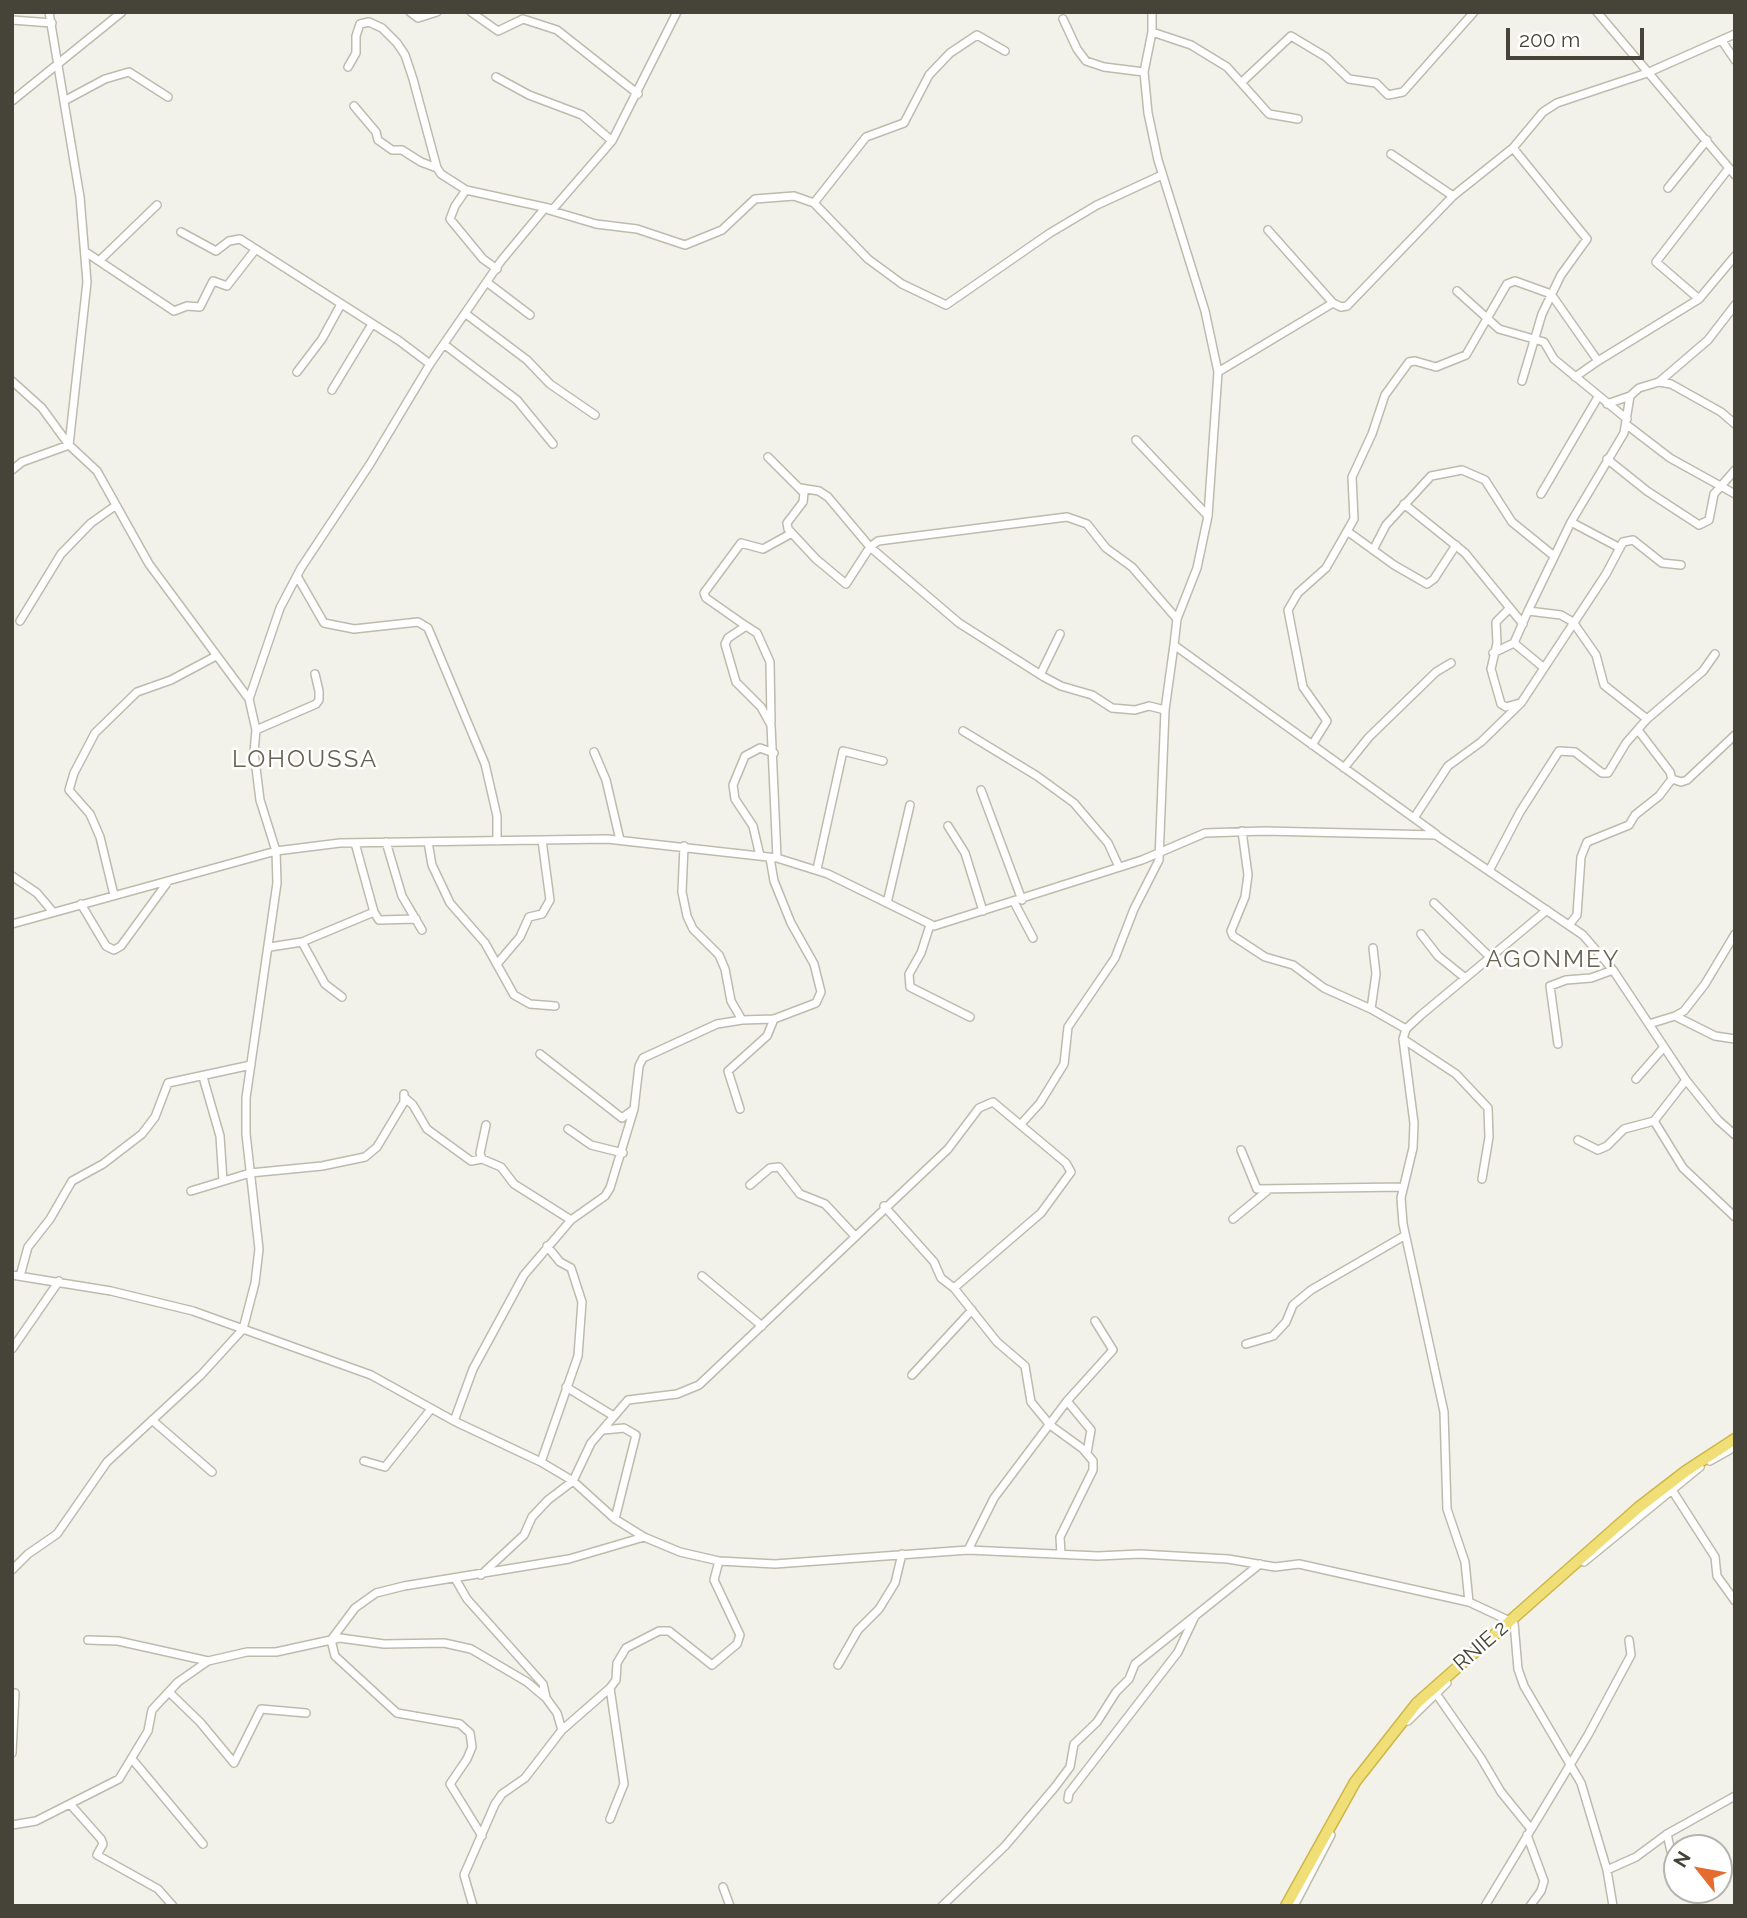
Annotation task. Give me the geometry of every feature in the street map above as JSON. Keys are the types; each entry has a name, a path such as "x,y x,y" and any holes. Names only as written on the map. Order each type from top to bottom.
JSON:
{"highway":[{"name":"RNIE 2","path":"1286,1906 1364,1768 1396,1726 1670,1486 1735,1439"}],"street":[{"path":"49,12 60,62 59,79 87,253 87,282 69,445"},
{"path":"12,101 122,12"},
{"path":"410,12 418,18 437,12"},
{"path":"471,12 498,31 523,19 557,30 638,94"},
{"path":"248,699 280,608 297,576 430,364 498,269 612,141 677,12"},
{"path":"1021,1124 1040,1103 1064,1064 1068,1027 1115,958 1134,909 1161,853 1165,710 1177,619 1197,568 1208,516 1219,372 1205,311 1162,175 1148,113 1144,72 1152,32 1152,12"},
{"path":"1242,81 1291,36 1326,57 1349,79 1376,83 1392,96 1410,86 1474,12"},
{"path":"1597,12 1732,171 1656,261 1699,299"},
{"path":"1063,19 1086,61 1104,67 1144,72"},
{"path":"12,20 52,23"},
{"path":"348,67 356,53 356,36 360,24 369,22 382,28 397,43 405,55 413,79 437,168 466,190 549,209 596,224 637,229 685,245 715,234 755,200 794,195 814,204 868,259 902,284 946,305 1011,258 1073,219 1162,175"},
{"path":"1152,32 1197,48 1227,67 1269,114 1298,119"},
{"path":"1268,230 1333,303 1341,307 1347,306 1453,196 1513,148 1533,123 1557,103 1647,73 1735,34"},
{"path":"814,204 866,137 904,123 929,75 950,53 976,35 1005,51"},
{"path":"1722,41 1735,60"},
{"path":"64,101 105,79 128,72 169,97"},
{"path":"496,77 529,96 582,115 612,141"},
{"path":"354,106 376,132 379,141 392,150 402,150 437,168"},
{"path":"1668,188 1707,140"},
{"path":"1513,148 1587,239 1551,294 1534,338 1522,381"},
{"path":"1391,154 1453,196"},
{"path":"466,190 454,206 450,219 483,259 498,269"},
{"path":"99,261 157,205"},
{"path":"181,232 216,251 234,239 240,239 430,364"},
{"path":"87,253 174,312 187,306 200,307 214,280 229,286 255,250"},
{"path":"1575,377 1699,299 1735,256"},
{"path":"1312,745 1326,721 1303,687 1288,610 1298,593 1326,568 1356,512 1352,477 1372,434 1385,395 1412,360 1436,367 1466,355 1485,317 1510,281 1551,294 1598,361"},
{"path":"488,283 530,315"},
{"path":"1457,291 1505,332 1544,342 1554,359 1670,458 1735,495"},
{"path":"1219,372 1333,303"},
{"path":"1608,404 1630,396 1639,388 1658,382 1708,340 1735,305"},
{"path":"297,372 322,339 340,306"},
{"path":"466,314 527,360 550,384 595,415"},
{"path":"332,390 372,324"},
{"path":"445,345 517,400 553,444"},
{"path":"12,381 42,408 69,445 97,471 149,564 248,699 256,730 254,752 260,800 276,851 277,883 270,947 246,1098 250,1173 259,1249 255,1283 243,1329 201,1375 97,1474 85,1499 57,1534 28,1554 12,1570"},
{"path":"1658,382 1684,390 1735,424"},
{"path":"1493,653 1514,643 1571,522 1627,422 1630,396"},
{"path":"1541,494 1598,397"},
{"path":"1136,440 1208,516"},
{"path":"12,470 22,462 69,445"},
{"path":"768,457 800,488 805,499 787,523 792,533 816,559 846,584 870,547 878,541 1045,518 1080,519 1106,548 1132,567 1177,619"},
{"path":"1607,459 1647,491 1699,525 1709,520 1714,494 1735,470"},
{"path":"1373,550 1386,525 1435,473 1462,470 1485,481 1513,522 1555,556"},
{"path":"800,488 819,491 828,497 870,547 959,623 1061,686 1092,695 1112,708 1135,710 1149,706 1165,710"},
{"path":"1404,504 1455,545 1523,624"},
{"path":"20,621 61,554 92,523 115,506"},
{"path":"1571,522 1620,548"},
{"path":"1347,531 1427,583 1434,579 1455,545"},
{"path":"454,1421 473,1369 524,1275 571,1220 605,1196 632,1125 639,1066 643,1058 717,1024 774,1018 816,1003 821,992 814,964 774,881 774,753 771,725 773,686 770,662 757,633 706,598 704,593 740,542 763,549 792,533"},
{"path":"1414,818 1448,766 1481,742 1521,703 1628,539 1662,563 1681,565"},
{"path":"297,576 324,623 354,629 418,622 428,628 485,764 497,816 497,841"},
{"path":"1510,608 1496,622 1497,643 1491,669 1501,704 1506,707 1521,703"},
{"path":"1528,611 1561,615 1573,622 1596,654 1604,685 1647,719"},
{"path":"747,626 728,638 726,644 736,682 761,707 771,725"},
{"path":"1041,673 1060,634"},
{"path":"1514,643 1544,668"},
{"path":"1174,645 1436,835 1583,935 1613,970 1686,1080 1718,1120 1735,1135"},
{"path":"1489,871 1559,751 1575,752 1605,775 1647,719 1703,671 1714,654"},
{"path":"114,895 100,837 90,814 69,790 74,773 95,733 137,692 171,680 216,656"},
{"path":"1344,768 1369,737 1436,672 1451,663"},
{"path":"256,730 316,704 320,700 320,691 315,674"},
{"path":"1638,730 1670,772 1672,779"},
{"path":"963,731 1037,776 1074,803 1108,843 1119,867"},
{"path":"1672,779 1681,782 1687,780 1735,734"},
{"path":"760,856 753,826 735,799 733,785 744,756 760,748 774,753"},
{"path":"817,869 844,751 883,761"},
{"path":"594,752 606,780 620,840"},
{"path":"1569,925 1577,915 1581,857 1587,842 1629,825 1635,815 1659,796 1672,779"},
{"path":"981,790 1032,938"},
{"path":"887,903 910,805"},
{"path":"948,826 965,853 982,911"},
{"path":"12,924 276,851 355,843 620,840 760,856 817,869 930,925 944,925 1161,853 1205,833 1242,831 1436,835"},
{"path":"1242,831 1248,875 1245,897 1231,931 1233,936 1265,957 1293,965 1310,974 1324,988 1371,1009 1406,1029"},
{"path":"497,964 520,937 528,919 542,914 550,900 542,840"},
{"path":"386,842 402,896 422,930"},
{"path":"428,842 432,865 450,902 485,943 507,983 520,999 530,1004 555,1006"},
{"path":"355,843 373,912 379,920 416,919"},
{"path":"684,846 682,892 687,916 693,929 719,955 725,969 731,1001 742,1020"},
{"path":"12,876 37,893 53,912"},
{"path":"81,904 106,946 114,950 121,946 167,882"},
{"path":"1434,903 1490,957"},
{"path":"1469,1602 1465,1562 1447,1509 1444,1412 1404,1236 1403,1187 1412,1157 1414,1123 1403,1039 1406,1029 1464,977 1547,910"},
{"path":"270,947 302,942 373,912"},
{"path":"930,925 909,974 909,987 970,1017"},
{"path":"1421,934 1438,956 1464,977"},
{"path":"1649,1024 1675,1017 1684,1011 1705,984 1735,934"},
{"path":"302,942 325,984 342,997"},
{"path":"1371,1009 1376,974 1373,947"},
{"path":"1558,1044 1550,986 1566,980 1591,978 1613,970"},
{"path":"1675,1017 1715,1036 1735,1039"},
{"path":"740,1109 727,1077 728,1071 767,1036 774,1018"},
{"path":"1403,1039 1456,1074 1488,1108 1489,1137 1482,1179"},
{"path":"1636,1079 1664,1046"},
{"path":"540,1054 632,1125"},
{"path":"251,1065 168,1083 155,1117 142,1134 103,1164 72,1181 50,1219 28,1247 16,1276 58,1281 153,1301 243,1329 371,1375 454,1421 541,1462 573,1481 615,1519 644,1537 680,1552 719,1561 775,1564 968,1550 1140,1554 1275,1567 1299,1564 1469,1602 1512,1622 1518,1669 1524,1686 1581,1783 1608,1870 1613,1906"},
{"path":"202,1077 220,1136 223,1181"},
{"path":"1578,1140 1598,1150 1607,1146 1624,1129 1654,1121 1686,1080"},
{"path":"191,1191 250,1173 322,1166 365,1157 377,1147 404,1096 413,1105 427,1129 471,1161 482,1158 501,1167 514,1184 571,1220"},
{"path":"481,1575 524,1535 532,1517 548,1500 573,1481 591,1443 628,1399 677,1394 699,1385 884,1206 948,1149 967,1122 986,1103 993,1102 1021,1124 1045,1149 1066,1163 1071,1172 1041,1213 954,1288"},
{"path":"622,1118 634,1109"},
{"path":"1654,1121 1683,1168 1735,1217"},
{"path":"482,1158 480,1153 486,1125"},
{"path":"568,1129 591,1145 623,1153"},
{"path":"1241,1150 1254,1186 1268,1191 1403,1187"},
{"path":"750,1185 770,1167 779,1167 800,1194 825,1204 854,1235"},
{"path":"1233,1219 1268,1191"},
{"path":"884,1206 934,1262 948,1286 954,1288 997,1342 1025,1366 1031,1402 1050,1425 1087,1453 1093,1461 1093,1470 1060,1536 1061,1554"},
{"path":"1246,1344 1273,1336 1286,1322 1293,1304 1311,1290 1404,1236"},
{"path":"541,1462 578,1356 583,1302 573,1271 560,1262 547,1246"},
{"path":"702,1276 762,1326"},
{"path":"12,1349 58,1281"},
{"path":"912,1375 972,1310"},
{"path":"968,1550 994,1498 1068,1401 1112,1350 1095,1321"},
{"path":"566,1387 612,1415"},
{"path":"1068,1401 1091,1430 1087,1453"},
{"path":"364,1461 385,1468 431,1409"},
{"path":"152,1420 212,1472"},
{"path":"604,1430 624,1428 636,1435 615,1519"},
{"path":"1735,1447 1670,1486 1715,1557 1717,1576 1735,1601"},
{"path":"331,1640 355,1608 376,1594 404,1586 456,1580 569,1559 644,1537"},
{"path":"838,1665 858,1630 879,1609 895,1583 902,1554"},
{"path":"473,1906 464,1875 502,1794 525,1778 562,1730 610,1688 616,1680 617,1663 626,1648 659,1631 668,1632 712,1665 737,1644 740,1635 714,1580 719,1561"},
{"path":"942,1906 1005,1846 1055,1787 1070,1767 1074,1744 1097,1722 1116,1692 1129,1679 1135,1664 1260,1564"},
{"path":"456,1580 467,1599 544,1684 546,1698"},
{"path":"1068,1799 1069,1793 1178,1652 1195,1616"},
{"path":"88,1640 118,1641 208,1661"},
{"path":"12,1825 36,1821 118,1779 148,1731 152,1710 170,1693 177,1682 208,1661 247,1652 276,1652 331,1640 384,1644 444,1643 471,1649 527,1682 546,1698 557,1713 562,1730"},
{"path":"331,1640 335,1656 397,1713 460,1724 470,1733 472,1748 450,1787 482,1836"},
{"path":"1485,1906 1571,1763 1631,1655 1629,1640"},
{"path":"610,1688 624,1784 610,1819"},
{"path":"1294,1906 1344,1809 1368,1772 1434,1691 1529,1832 1544,1881 1541,1891 1530,1906"},
{"path":"12,1753 15,1693"},
{"path":"170,1693 200,1722 234,1763 261,1709 306,1713"},
{"path":"132,1759 203,1844"},
{"path":"1667,1834 1735,1796"},
{"path":"70,1804 101,1839 103,1844 97,1855 158,1889 173,1906"},
{"path":"1608,1870 1636,1857 1663,1837"},
{"path":"723,1887 730,1906"}],"district":[{"name":"LOHOUSSA","path":"305,760"},
{"name":"AGONMEY","path":"1553,960"}]}
